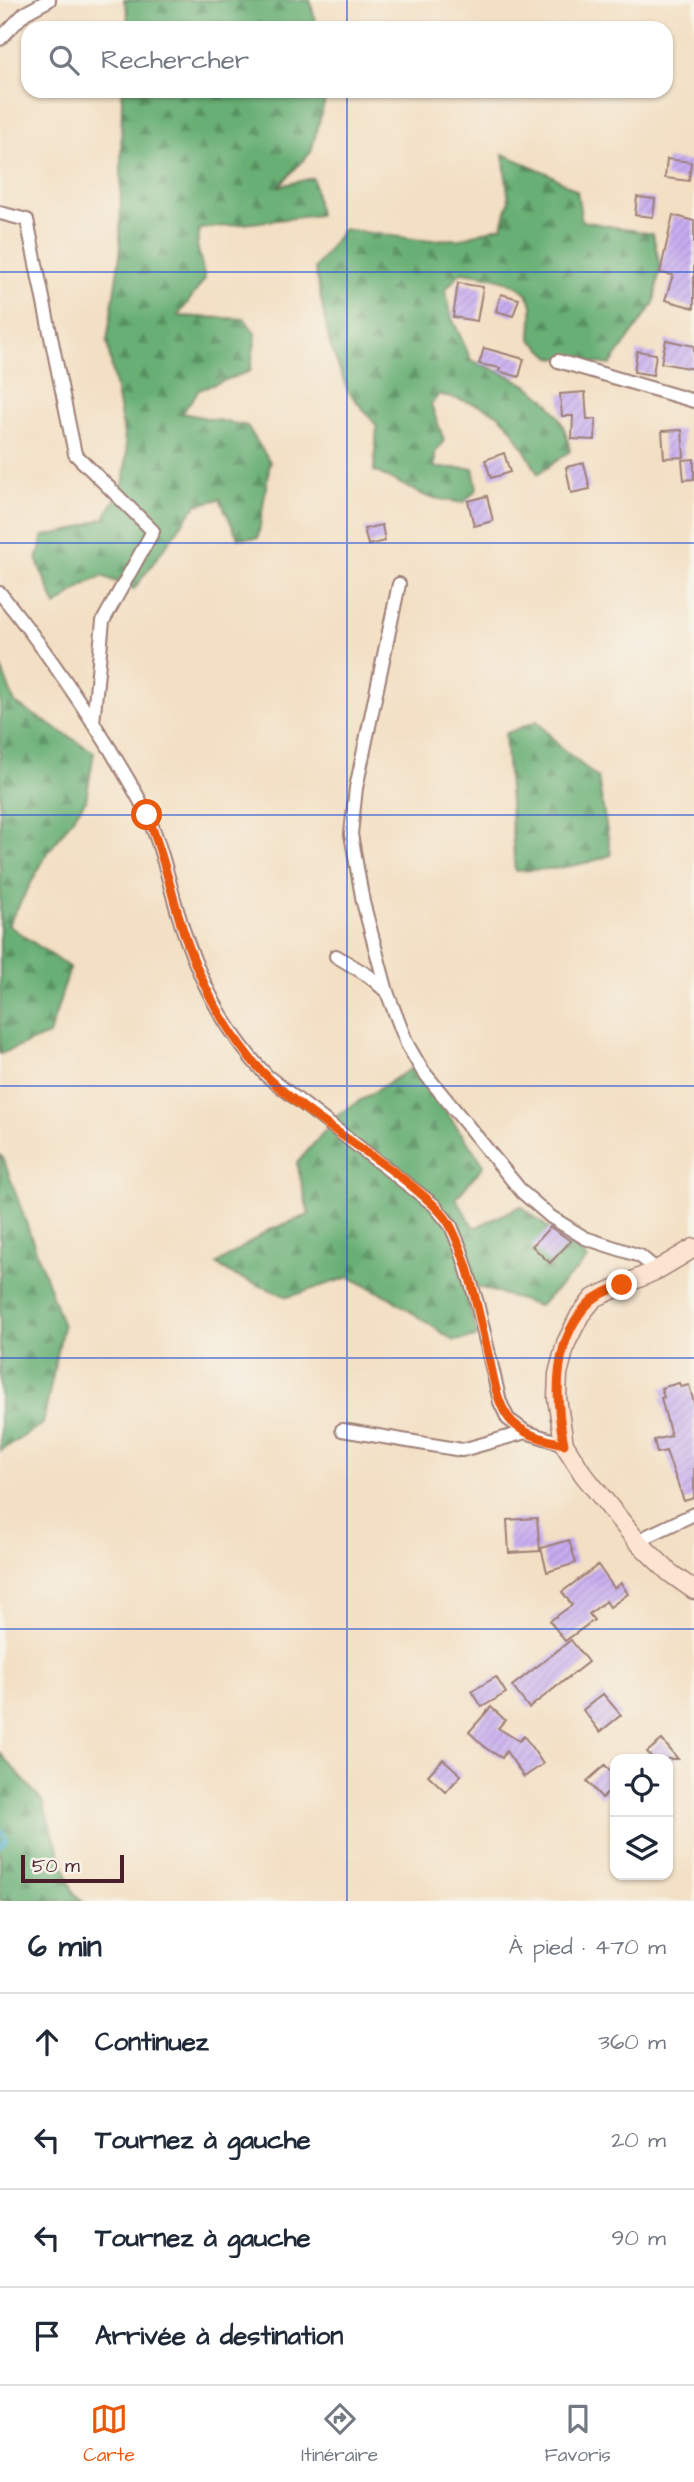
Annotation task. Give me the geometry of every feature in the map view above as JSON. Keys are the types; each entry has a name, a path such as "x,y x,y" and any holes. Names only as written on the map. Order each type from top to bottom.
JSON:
{"main road":[{"path":"694,1248 657,1270 594,1298 580,1314 566,1343 558,1374 557,1398 564,1444 583,1474 638,1541 670,1573 694,1590"}],"street":[{"path":"0,39 25,13 48,0"},
{"path":"0,213 27,220 75,454 153,531 103,621 93,723"},
{"path":"558,361 694,401"},
{"path":"399,584 356,788 351,834 363,902 387,992 407,1044 422,1070 522,1192 551,1217 584,1238 640,1256 657,1270"},
{"path":"0,593 33,633 93,723 147,815 159,843 191,952 216,1008 251,1059 267,1076 323,1121 405,1180 434,1205 451,1226 477,1303 500,1402 508,1419 526,1432 564,1444"},
{"path":"336,956 369,976 387,992"},
{"path":"342,1430 462,1450 526,1432"},
{"path":"638,1541 694,1514"}],"green space":[{"path":"124,0 310,0 315,21 127,21"},
{"path":"122,98 325,98 311,152 279,186 313,178 319,215 200,229 197,245 205,279 178,316 245,319 256,335 250,371 199,390 182,413 247,426 270,462 258,538 238,538 220,499 196,505 134,589 102,576 82,586 56,606 37,561 43,536 73,530 104,518 123,486 127,452 107,341 120,255"},
{"path":"503,154 547,173 577,191 582,221 653,234 660,266 654,303 610,365 551,357 531,339 532,306 529,297 513,284 461,272 445,290 452,318 471,360 521,382 548,402 558,415 570,451 538,474 517,437 496,413 439,394 431,405 444,440 435,453 435,468 473,468 477,489 463,503 428,497 374,471 377,426 348,391 330,345 315,268 343,229 421,240 461,239 502,226 509,201"},
{"path":"0,665 15,703 94,752 86,800 47,854 8,925 70,968 49,1035 0,1054"},
{"path":"537,721 560,747 598,778 611,855 564,867 515,871 505,734"},
{"path":"414,1067 484,1165 456,1198 474,1228 521,1206 588,1259 539,1306 463,1282 478,1337 454,1341 389,1297 349,1277 288,1297 231,1274 217,1264 269,1230 309,1215 297,1163 340,1113"},
{"path":"0,1155 63,1326 43,1424 0,1451"},
{"path":"0,1753 42,1801 73,1892 82,1901 0,1901"}],"building":[{"path":"667,159 691,162 689,181 665,178"},
{"path":"637,197 655,199 653,217 635,215"},
{"path":"673,215 694,221 694,308 665,300 673,275 660,273"},
{"path":"458,283 483,287 477,321 453,317"},
{"path":"501,294 519,299 513,316 496,311"},
{"path":"666,340 694,346 694,369 661,363"},
{"path":"484,348 524,359 519,377 499,371 500,368 479,364"},
{"path":"637,351 656,354 653,375 634,372"},
{"path":"585,392 587,419 596,419 595,440 572,439 573,416 562,416 560,394"},
{"path":"682,430 684,457 664,458 662,431"},
{"path":"504,453 510,472 491,478 485,460"},
{"path":"694,459 694,479 684,480 682,460"},
{"path":"584,463 590,489 571,493 566,467"},
{"path":"487,496 493,521 474,526 468,501"},
{"path":"382,525 385,541 368,545 364,529"},
{"path":"550,1227 571,1241 550,1263 532,1246"},
{"path":"679,1383 681,1387 689,1385 694,1403 694,1498 684,1501 666,1451 657,1453 654,1440 671,1436 661,1388"},
{"path":"537,1518 540,1551 509,1553 507,1520"},
{"path":"569,1540 576,1563 547,1572 541,1548"},
{"path":"598,1565 614,1588 621,1583 628,1594 610,1607 606,1601 589,1614 594,1620 565,1641 550,1621 572,1605 562,1592"},
{"path":"571,1640 588,1662 529,1708 512,1686"},
{"path":"496,1677 506,1693 482,1707 472,1691"},
{"path":"603,1694 621,1715 600,1732 583,1710"},
{"path":"491,1707 505,1720 498,1728 519,1741 524,1736 543,1764 524,1777 506,1751 502,1758 487,1749 469,1732"},
{"path":"662,1740 678,1759 673,1759 673,1754 647,1752"},
{"path":"443,1759 461,1775 446,1792 428,1775"},
{"path":"605,1765 610,1771 610,1791 602,1798 587,1781"}],"waterway":[{"path":"0,1831 7,1838 0,1847"}],"route":[{"path":"147,815 159,843 176,908 200,976 233,1035 267,1076 323,1121 405,1180 434,1205 451,1226 477,1303 500,1402 508,1419 526,1432 564,1444 557,1398 558,1374 566,1343 580,1314 594,1298 622,1285"}]}
